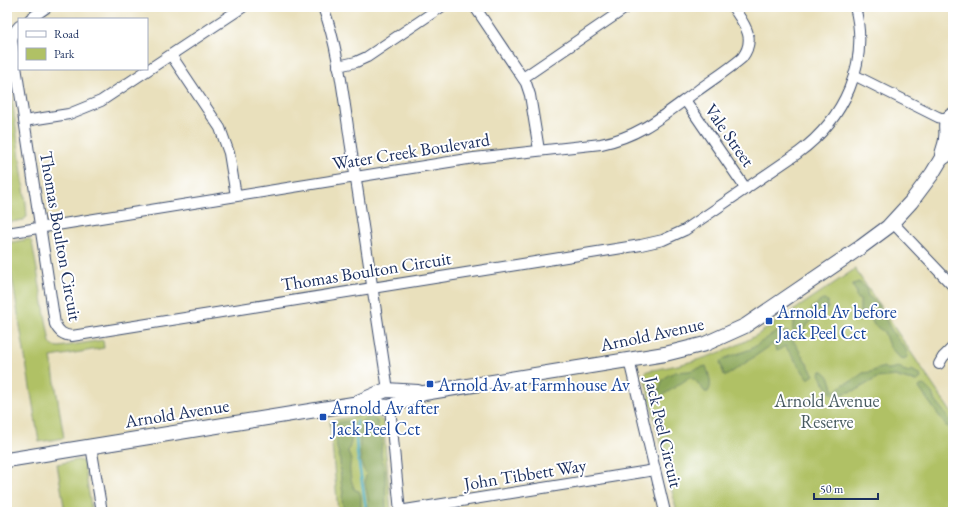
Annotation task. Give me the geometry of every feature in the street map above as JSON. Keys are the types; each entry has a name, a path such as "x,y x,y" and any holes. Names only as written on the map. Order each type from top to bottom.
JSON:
{"street":[{"path":"31,18 47,7"},
{"path":"24,121 69,114 92,106 110,97 243,7"},
{"path":"323,7 330,28 338,66 388,391 397,394 398,398 390,406 400,512"},
{"path":"338,66 356,62 368,57 441,7"},
{"path":"475,7 524,78 530,95 539,150"},
{"path":"524,78 616,10 627,7"},
{"name":"Water Creek Boulevard","path":"7,233 474,158 601,144 627,137 649,126 738,61 745,54 748,44 748,34 745,25 732,7"},
{"name":"Thomas Boulton Circuit","path":"18,27 14,32 12,40 55,324 60,332 67,335 652,243 685,230 798,153 818,137 830,123 847,96 854,75 859,47 858,23 855,7"},
{"path":"171,55 223,134 229,153 236,196"},
{"path":"854,75 938,117 950,125"},
{"name":"Vale Street","path":"685,100 746,189"},
{"name":"Arnold Avenue","path":"353,404 363,406 390,406 424,393 665,354 697,347 729,334 745,326 861,248 892,222 922,189 941,159 950,125"},
{"name":"Arnold Avenue","path":"941,159 948,154 953,144"},
{"path":"892,222 953,286"},
{"path":"939,364 943,357 953,347"},
{"name":"Jack Peel Circuit","path":"630,360 665,512"},
{"name":"Arnold Avenue","path":"7,460 353,404 388,391 415,391 424,393"},
{"path":"91,446 102,512"},
{"name":"John Tibbett Way","path":"400,512 655,470"}],"green space":[{"path":"7,60 27,217 23,220 7,223"},
{"path":"29,239 32,242 50,342 53,346 59,347 103,340 104,348 51,357 64,438 39,442 7,247 7,243"},
{"name":"Arnold Avenue Reserve","path":"855,269 953,415 953,512 677,512 644,376 647,371 704,358 744,342 757,335"},
{"path":"859,282 866,288 868,296 877,304 892,332 906,350 908,355 905,359 900,358 889,346 884,332 874,325 870,317 864,313 860,313 860,300 856,297 856,291 853,287 853,284"},
{"path":"823,300 828,301 828,308 805,327 799,336 796,336 793,332 794,322 800,317 808,316 814,306"},
{"path":"778,332 788,332 814,375 808,379 785,346 777,351 773,344 726,376 724,375 720,362 723,359 751,349"},
{"path":"706,366 710,383 708,392 705,392 696,381 690,377 656,400 662,381 668,375"},
{"path":"884,367 889,369 900,367 909,372 912,370 920,375 921,378 917,381 895,376 877,378 856,390 835,396 828,390 820,374 821,371 823,371 828,375 833,389 836,391 844,384 852,381 863,373"},
{"path":"924,385 932,393 934,399 952,422 953,435 919,388 920,386"},
{"path":"373,413 383,421 391,512 338,512 330,421"},
{"path":"371,417 377,421 378,430 382,438 381,455 385,469 386,512 368,512 365,483 367,474 361,463 360,436 362,421"},
{"path":"347,421 352,422 353,425 348,452 351,460 350,475 355,490 359,491 361,496 361,512 344,512 342,502 343,492 340,459 337,448 336,426 338,423"},
{"path":"78,460 82,461 84,464 92,512 65,512 57,464"}],"waterway":[{"path":"357,421 356,444 366,512"}],"place":[{"name":"Arnold Av before Jack Peel Cct","path":"769,321"},
{"name":"Arnold Av at Farmhouse Av","path":"430,384"},
{"name":"Arnold Av after Jack Peel Cct","path":"323,417"}]}
